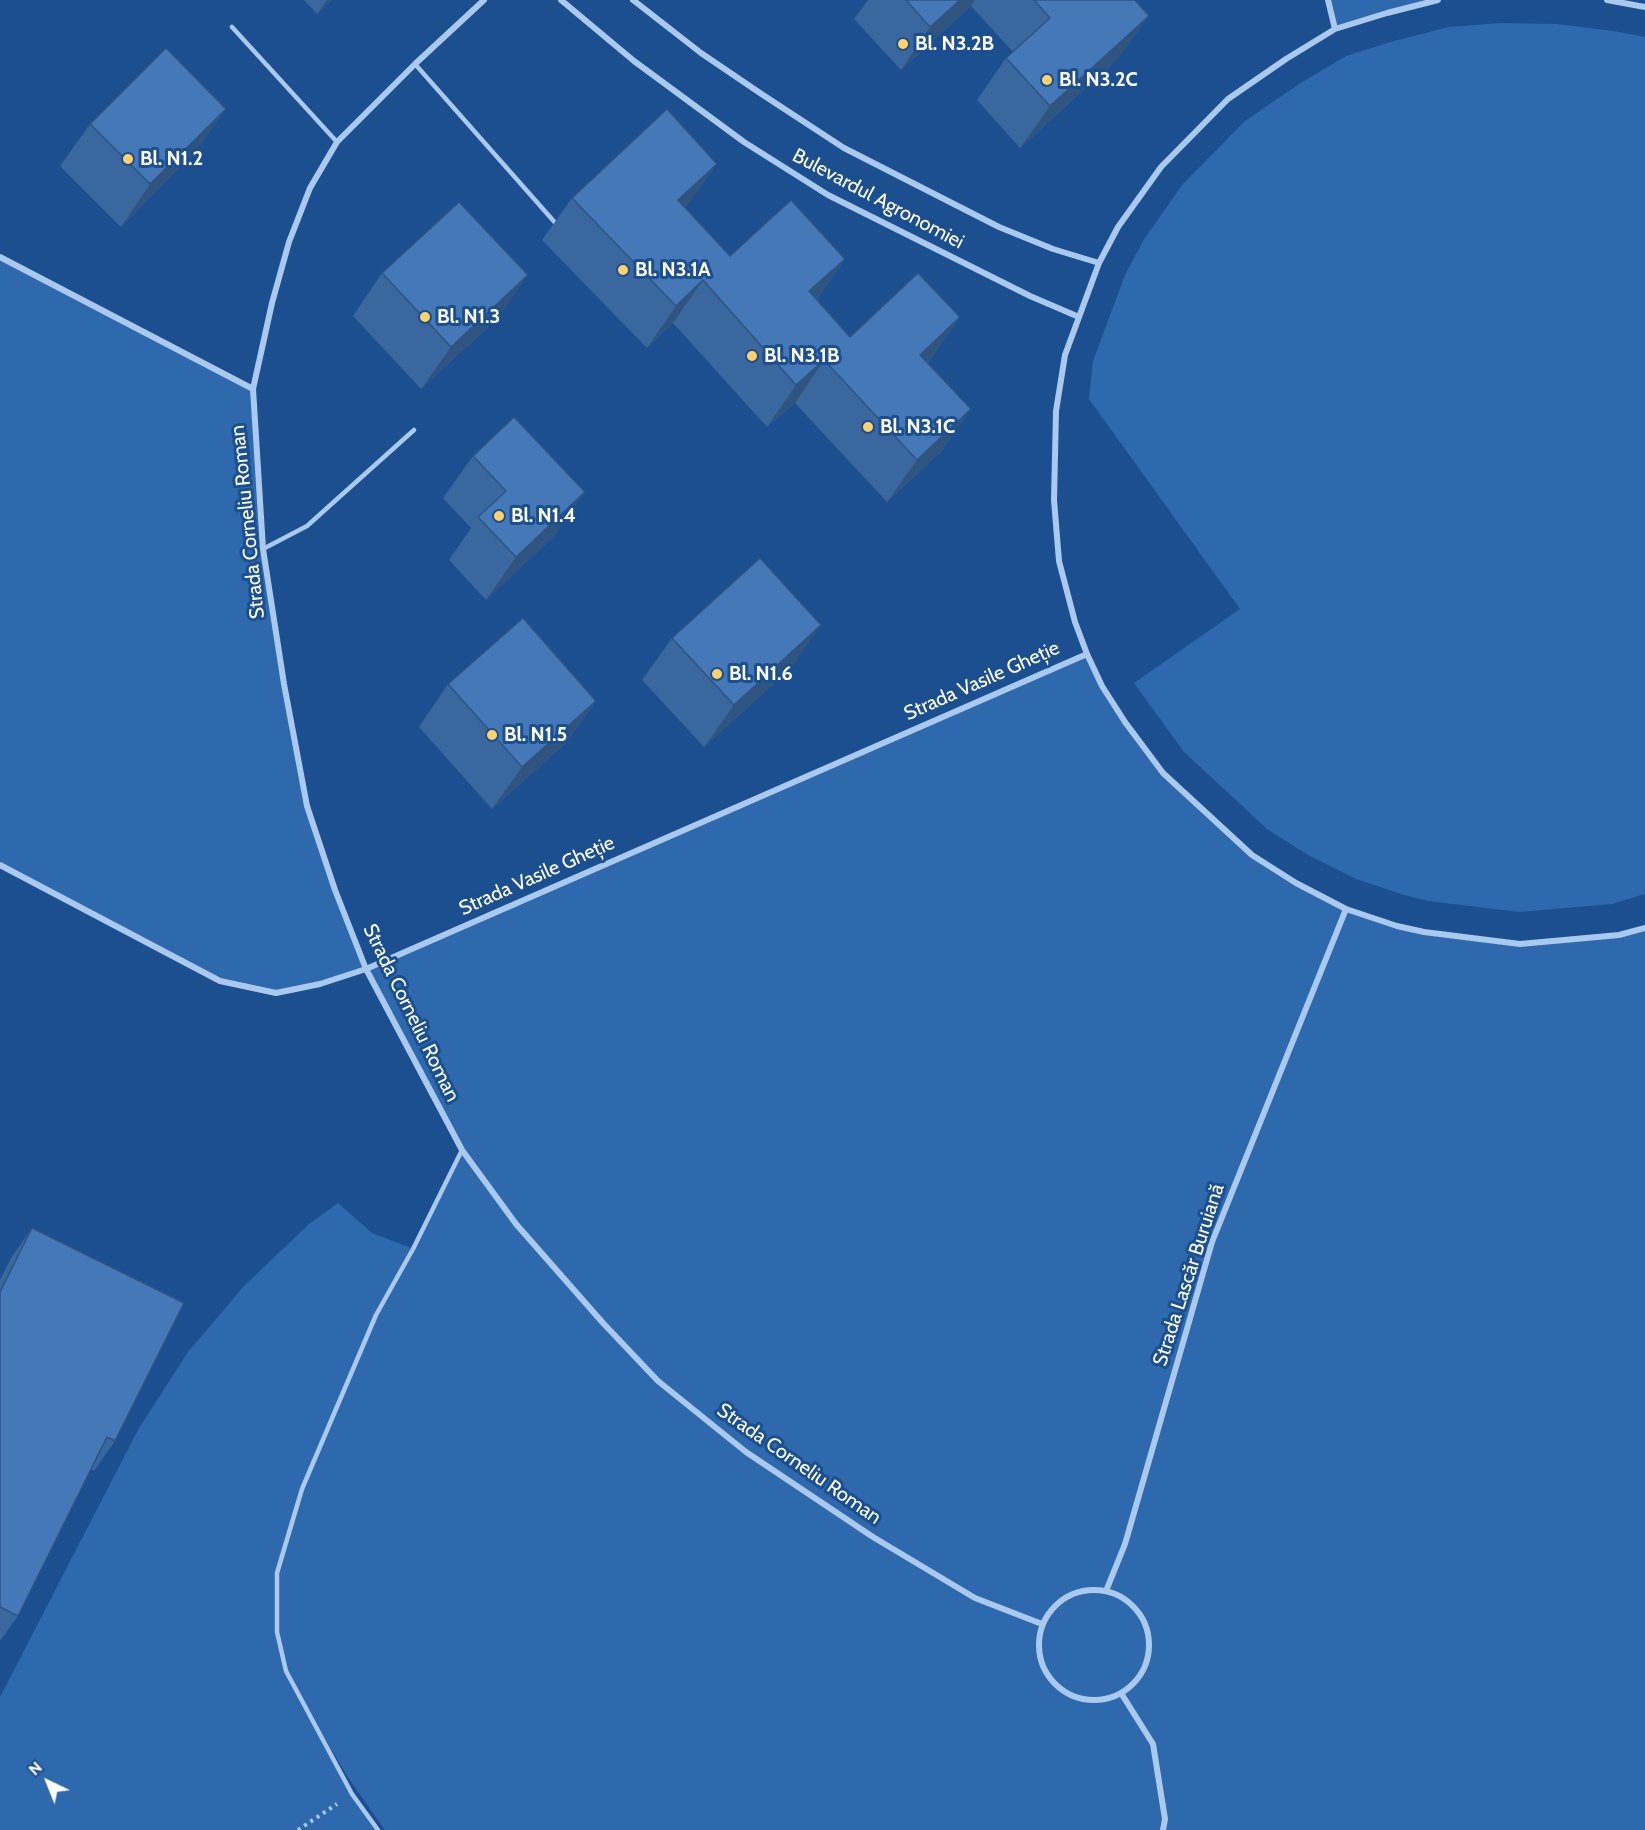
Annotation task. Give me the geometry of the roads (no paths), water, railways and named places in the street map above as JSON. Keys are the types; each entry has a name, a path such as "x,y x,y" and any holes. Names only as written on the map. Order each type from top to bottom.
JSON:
{"street":[{"name":"Strada Corneliu Roman","path":"484,0 415,64 337,142 310,188 289,242 252,389 263,549 284,684 307,806 335,890 366,969 462,1150 516,1224 603,1323 658,1381 746,1452 873,1537 975,1598 1042,1624"},
{"name":"Bulevardul Agronomiei","path":"561,0 634,61 744,142 828,195 998,280 1079,317"},
{"name":"Bulevardul Agronomiei","path":"633,0 701,53 844,148 999,227 1053,249 1099,263"},
{"path":"1328,0 1335,29"},
{"path":"1438,0 1335,29 1228,99 1161,167 1118,227 1099,263 1065,355 1056,411 1054,500 1059,561 1075,622 1087,654 1102,686 1125,722 1163,773 1252,855 1296,883 1346,909 1397,926 1424,932 1520,944 1619,935 1645,928"},
{"path":"1607,0 1645,7"},
{"path":"0,257 252,389"},
{"name":"Strada Vasile Gheție","path":"0,865 220,981 276,993 320,984 366,969 1087,654"},
{"name":"Strada Lascăr Buruiană","path":"1106,1591 1125,1544 1212,1242 1346,909"},
{"path":"1084,1590 1106,1591 1132,1604 1139,1613 1148,1632 1149,1648 1145,1666 1136,1681 1121,1693 1102,1700 1082,1700 1059,1688 1046,1674 1038,1648 1042,1624 1047,1614 1061,1599 1084,1590"},
{"path":"1121,1693 1153,1744 1165,1820 1163,1830"}],"lane":[{"path":"232,27 337,142"},
{"path":"415,64 558,226"},
{"path":"263,549 307,526 414,430"},
{"path":"378,1830 352,1794 286,1671 277,1632 277,1573 302,1489 376,1315 414,1249 462,1150"}],"place":[{"name":"Bl. N3.2B","path":"903,44"},
{"name":"Bl. N3.2C","path":"1047,80"},
{"name":"Bl. N1.2","path":"128,159"},
{"name":"Bl. N3.1A","path":"623,270"},
{"name":"Bl. N1.3","path":"425,317"},
{"name":"Bl. N3.1B","path":"752,356"},
{"name":"Bl. N3.1C","path":"868,427"},
{"name":"Bl. N1.4","path":"499,516"},
{"name":"Bl. N1.6","path":"717,674"},
{"name":"Bl. N1.5","path":"492,735"}]}
